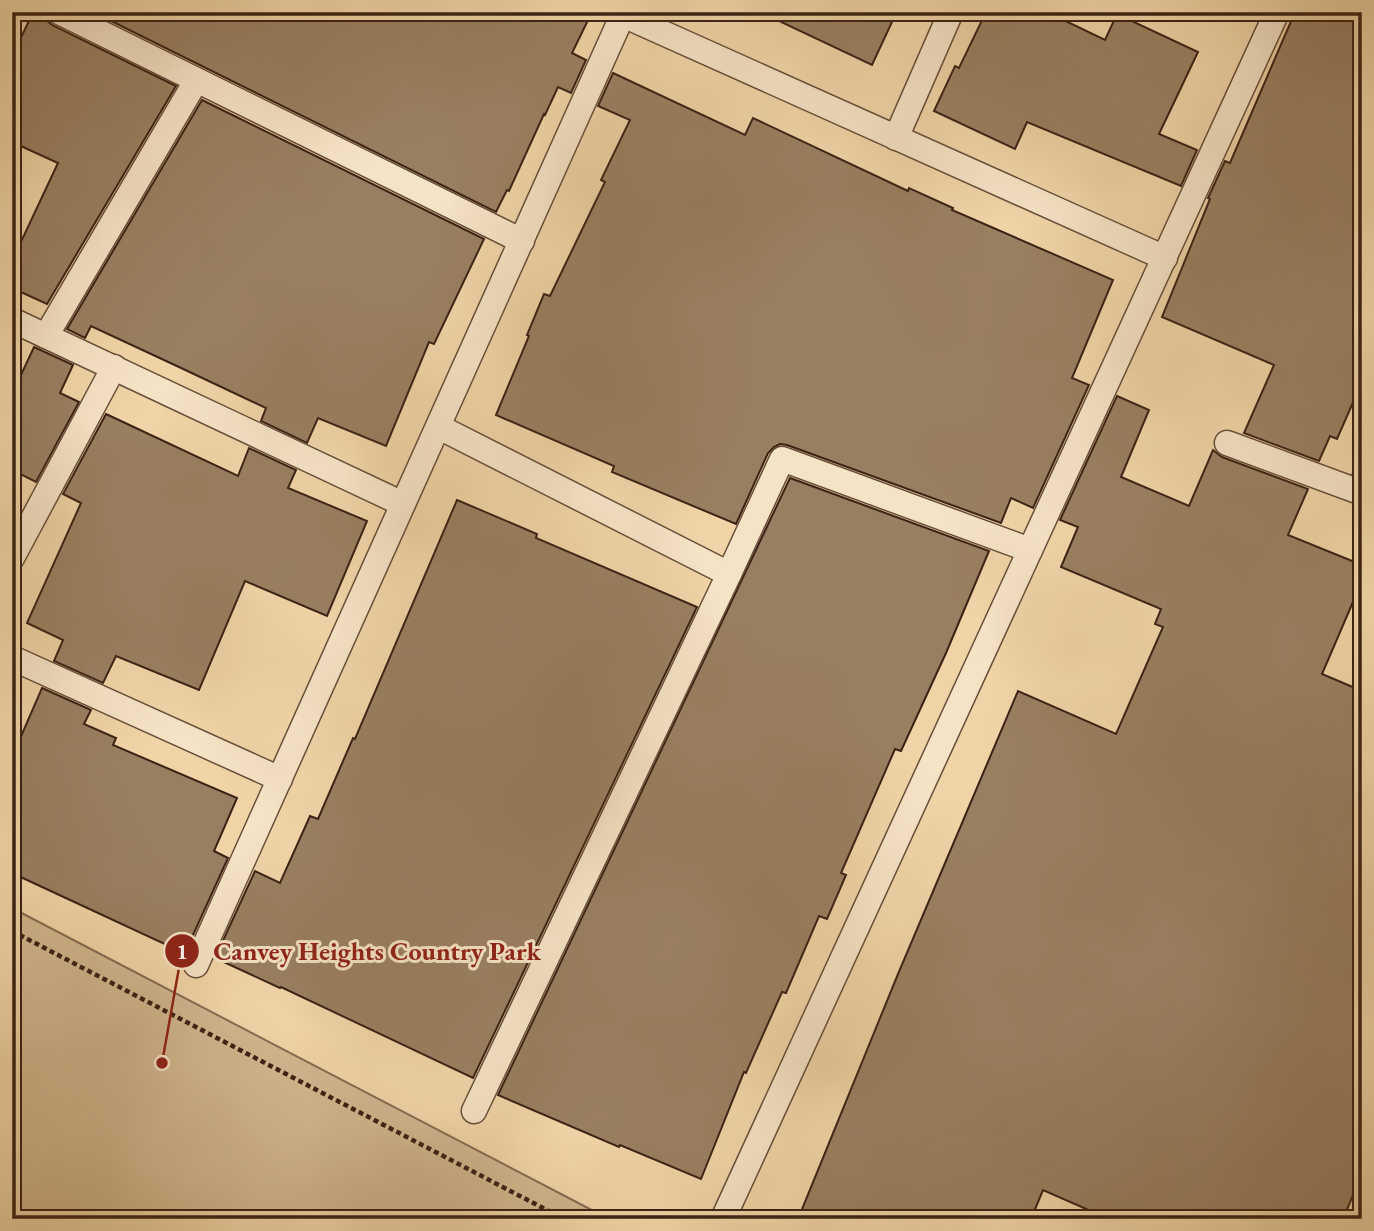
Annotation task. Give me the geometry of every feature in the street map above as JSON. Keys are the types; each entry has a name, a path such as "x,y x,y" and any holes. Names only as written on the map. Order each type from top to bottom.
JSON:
{"lane":[{"path":"59,12 522,241"},
{"path":"896,138 950,12"},
{"path":"723,1219 1277,12"},
{"path":"196,965 623,14 1165,258"},
{"path":"46,336 196,81"},
{"path":"12,320 403,505"},
{"path":"12,558 114,368"},
{"path":"439,427 729,574"},
{"path":"1227,443 1357,491 1362,482"},
{"path":"474,1111 782,459 1030,550"},
{"path":"12,657 280,779"}],"path":[{"path":"12,931 564,1219"}],"shaded area":[{"path":"12,908 609,1219 12,1219"}],"building":[{"path":"33,12 44,12 46,20 52,25 176,86 47,304 12,288 12,261 58,163 12,142 12,57"},
{"path":"93,12 592,12 572,53 586,60 571,93 558,87 509,191 507,190 496,212"},
{"path":"760,12 871,12 892,22 872,65"},
{"path":"986,12 1047,12 1105,40 1117,14 1198,52 1159,134 1197,150 1181,186 1027,122 1015,149 934,111 955,66 959,68"},
{"path":"1295,12 1362,12 1362,382 1337,439 1330,436 1319,461 1244,433 1274,365 1162,317 1210,199 1208,198 1225,161 1230,163"},
{"path":"613,73 745,135 753,118 908,191 909,188 953,208 952,210 1113,280 1072,378 1089,385 1033,508 1011,498 1001,523 780,444 768,453 736,524 612,472 614,466 496,415 544,294 550,296 605,182 601,180 630,120 598,106"},
{"path":"202,100 484,239 434,344 429,342 386,446 318,418 307,443 261,421 266,408 91,326 85,338 67,329"},
{"path":"34,347 73,365 60,393 79,402 36,482 12,470 12,394"},
{"path":"1117,396 1149,410 1121,477 1189,506 1213,450 1222,457 1308,489 1288,535 1362,565 1362,581 1322,674 1362,691 1362,1174 1343,1219 1109,1219 1043,1190 1031,1219 798,1219 1018,691 1116,734 1163,627 1155,624 1161,609 1061,567 1078,527 1060,520"},
{"path":"106,414 238,476 249,448 296,470 288,488 367,521 327,616 245,581 199,690 116,656 103,683 54,661 63,640 27,623 81,503 63,494"},
{"path":"790,478 989,551 901,751 895,749 841,873 846,875 827,919 819,916 786,993 782,992 746,1073 744,1072 701,1179 498,1095"},
{"path":"457,500 537,534 536,538 697,607 473,1078 215,958 255,871 280,883 310,816 318,819"},
{"path":"42,688 91,710 84,724 116,738 113,745 237,798 214,851 228,858 188,946 175,939 171,947 12,873 12,757"}],"place":[{"name":"Canvey Heights Country Park","path":"162,1063"}]}
